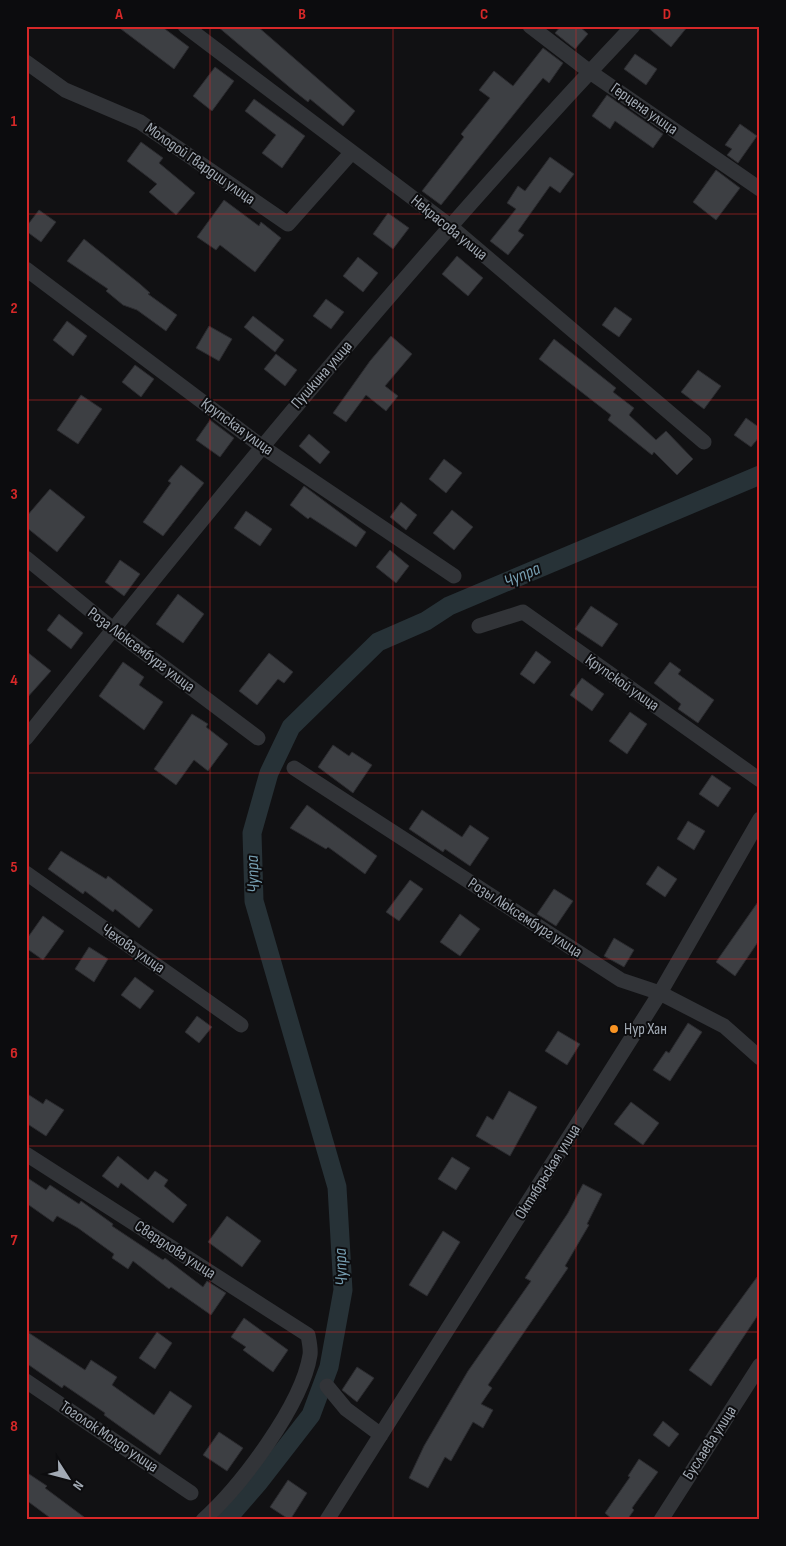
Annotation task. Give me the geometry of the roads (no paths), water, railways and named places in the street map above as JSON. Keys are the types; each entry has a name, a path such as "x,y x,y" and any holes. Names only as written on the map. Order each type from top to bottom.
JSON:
{"street":[{"name":"Некрасова улица","path":"185,26 450,226 704,442"},
{"name":"Герцена улица","path":"530,26 590,72 760,190"},
{"name":"Пушкина улица","path":"26,738 261,446 450,226 633,26"},
{"name":"Молодой Гвардии улица","path":"26,62 65,90 140,122 288,224 352,152"},
{"name":"Крупская улица","path":"26,269 261,446 454,576"},
{"name":"Роза Люксембург улица","path":"26,558 113,629 258,738"},
{"name":"Крупской улица","path":"479,626 523,612 760,780"},
{"name":"Розы Люксембург улица","path":"294,768 621,980 660,993 724,1026 760,1058"},
{"name":"Октябрьская улица","path":"327,1520 660,993 760,819"},
{"name":"Чехова улица","path":"26,873 241,1025"},
{"name":"Свердлова улица","path":"26,1154 308,1336 310,1354 296,1396 247,1473 202,1520"},
{"name":"Буслаева улица","path":"661,1520 757,1374"},
{"name":"Тоголок Молдо улица","path":"26,1381 191,1492"},
{"path":"327,1386 346,1409 381,1436"}],"waterway":[{"name":"Чупра","path":"226,1520 259,1482 311,1415 329,1367 343,1290 337,1187 254,901 252,833 269,773 291,727 378,642 426,621 449,606 760,475"}],"place":[{"name":"Нур Хан","path":"614,1029"}]}
